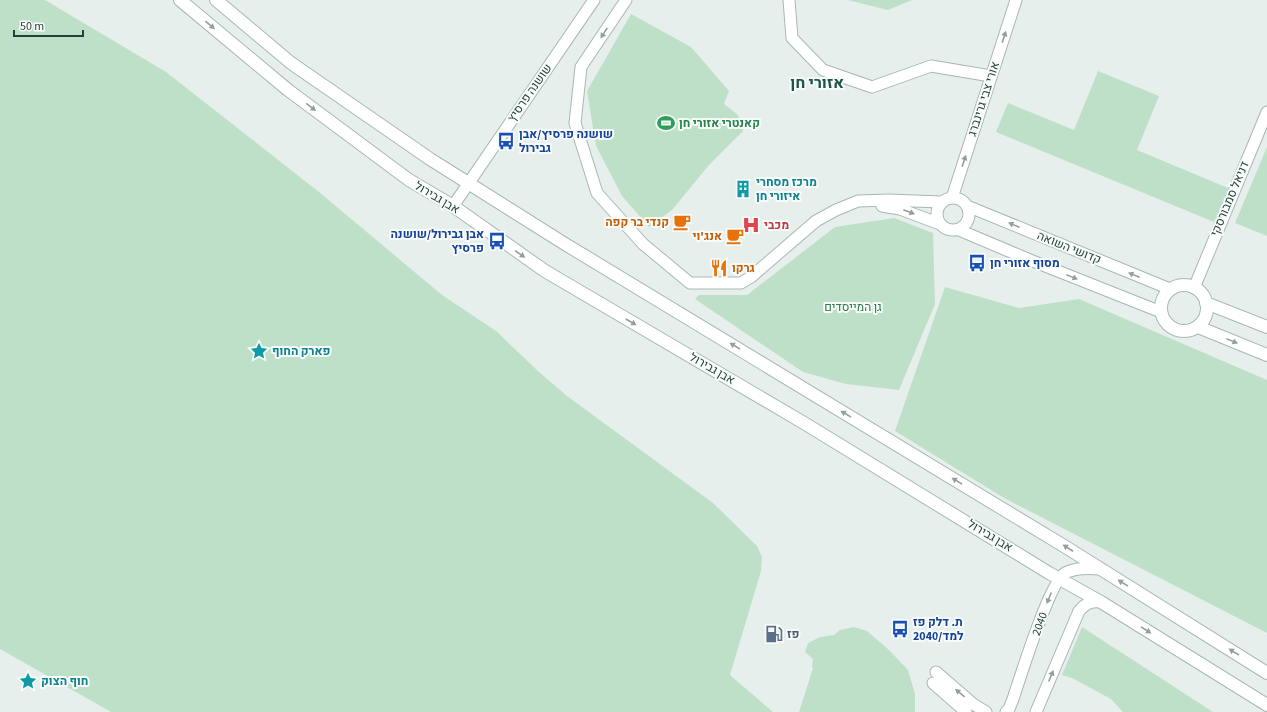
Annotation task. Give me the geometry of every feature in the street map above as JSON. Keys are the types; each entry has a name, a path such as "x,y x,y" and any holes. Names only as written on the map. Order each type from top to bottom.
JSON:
{"street":[{"name":"אבן גבירול","path":"180,0 288,90 409,180 453,206 545,271 804,423 1101,602 1267,705"},
{"path":"216,0 290,63 423,155 565,244 1064,546 1267,672"},
{"name":"שושנה פרסיץ","path":"453,206 594,0"},
{"path":"626,0 582,67 575,112 575,123 597,193 643,244 690,283 741,283 751,277 816,221 836,210 858,201 890,200 941,202 952,198 960,200 967,206 969,215 963,228 958,230"},
{"path":"789,0 792,38 823,70 872,87 931,66 991,76"},
{"name":"אורי צבי גרינברג","path":"952,198 1016,0"},
{"name":"דניאל סמבורסקי","path":"1194,288 1267,112"},
{"path":"858,201 877,206 900,209 940,224 949,230 958,230 1161,312"},
{"path":"940,224 936,216 938,206 941,202"},
{"name":"קדושי השואה","path":"967,206 1170,289"},
{"path":"1182,285 1194,288 1200,291 1206,303 1206,316 1198,327 1190,331 1182,332 1175,330 1168,326 1163,319 1161,312 1162,299 1170,289 1182,285"},
{"path":"1206,303 1267,327"},
{"path":"1198,327 1267,355"},
{"path":"1059,578 1065,573 1080,569 1101,569"},
{"name":"2040","path":"1006,712 1009,710 1047,604 1059,578"},
{"path":"1036,712 1079,611 1084,605 1090,602 1101,602"},
{"path":"936,672 973,704 986,712"},
{"path":"933,683 966,712"}],"green space":[{"name":"פארק החוף","path":"0,0 45,0 166,72 319,192 442,295 496,331 539,372 567,396 713,503 757,546 762,557 761,571 730,675 773,712 111,712 0,649"},
{"path":"848,0 912,0 888,10"},
{"name":"קאנטרי אזורי חן","path":"631,14 691,47 729,91 724,104 738,115 743,131 709,165 672,210 649,227 622,196 596,146 587,91"},
{"path":"1098,71 1159,96 1137,150 1228,188 1214,222 996,132 1008,103 1074,130"},
{"path":"1267,147 1267,236 1235,223"},
{"name":"גן המייסדים","path":"894,218 933,233 935,304 899,390 846,384 803,372 695,299 699,295 747,295 835,227"},
{"path":"945,287 1019,308 1079,299 1267,380 1267,633 1004,498 895,431"},
{"path":"854,627 867,631 889,650 908,670 915,694 915,712 799,712 813,668 813,659 805,652 808,643 820,637 834,635 840,630"},
{"path":"1082,627 1213,712 1123,712 1111,699 1072,678 1062,675"}],"place":[{"name":"קאנטרי אזורי חן","path":"666,123"},
{"name":"שושנה פרסיץ/אבן גבירול","path":"506,141"},
{"name":"מרכז מסחרי איזורי חן","path":"743,189"},
{"name":"קנדי בר קפה","path":"682,222"},
{"name":"מכבי","path":"751,225"},
{"name":"אנג'וי","path":"735,236"},
{"name":"אבן גבירול/שושנה פרסיץ","path":"497,241"},
{"name":"מסוף אזורי חן","path":"977,263"},
{"name":"גרקו","path":"719,268"},
{"name":"פארק החוף","path":"259,351"},
{"name":"ת. דלק פז למד/2040","path":"900,629"},
{"name":"פז","path":"774,634"},
{"name":"חוף הצוק","path":"28,681"}],"district":[{"name":"אזורי חן","path":"817,83"}]}
